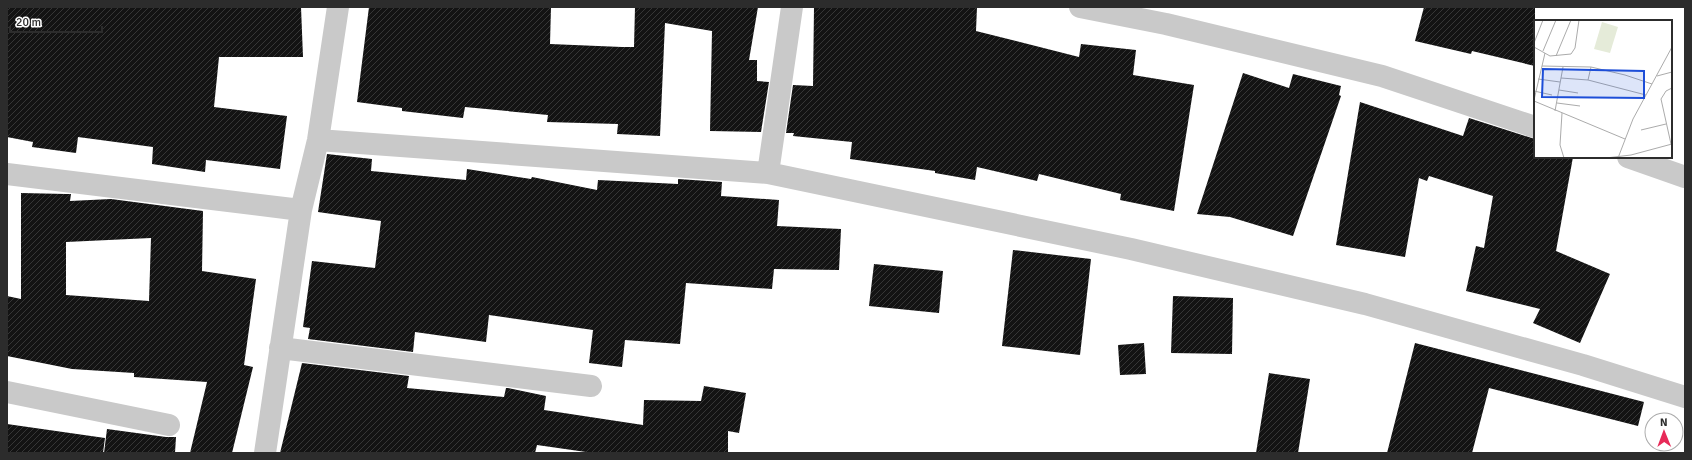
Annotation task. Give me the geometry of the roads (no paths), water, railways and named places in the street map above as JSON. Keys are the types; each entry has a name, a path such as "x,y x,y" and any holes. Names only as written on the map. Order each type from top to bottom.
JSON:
{"street":[{"path":"265,453 301,210 318,140 338,7"},
{"path":"768,173 792,7"},
{"path":"1080,7 1166,24 1382,76 1534,127"},
{"path":"318,140 768,173 1131,250 1365,304 1583,365 1685,397"},
{"path":"1631,158 1685,177"},
{"path":"7,174 301,210"},
{"path":"280,348 591,386"},
{"path":"7,392 169,425"}]}
